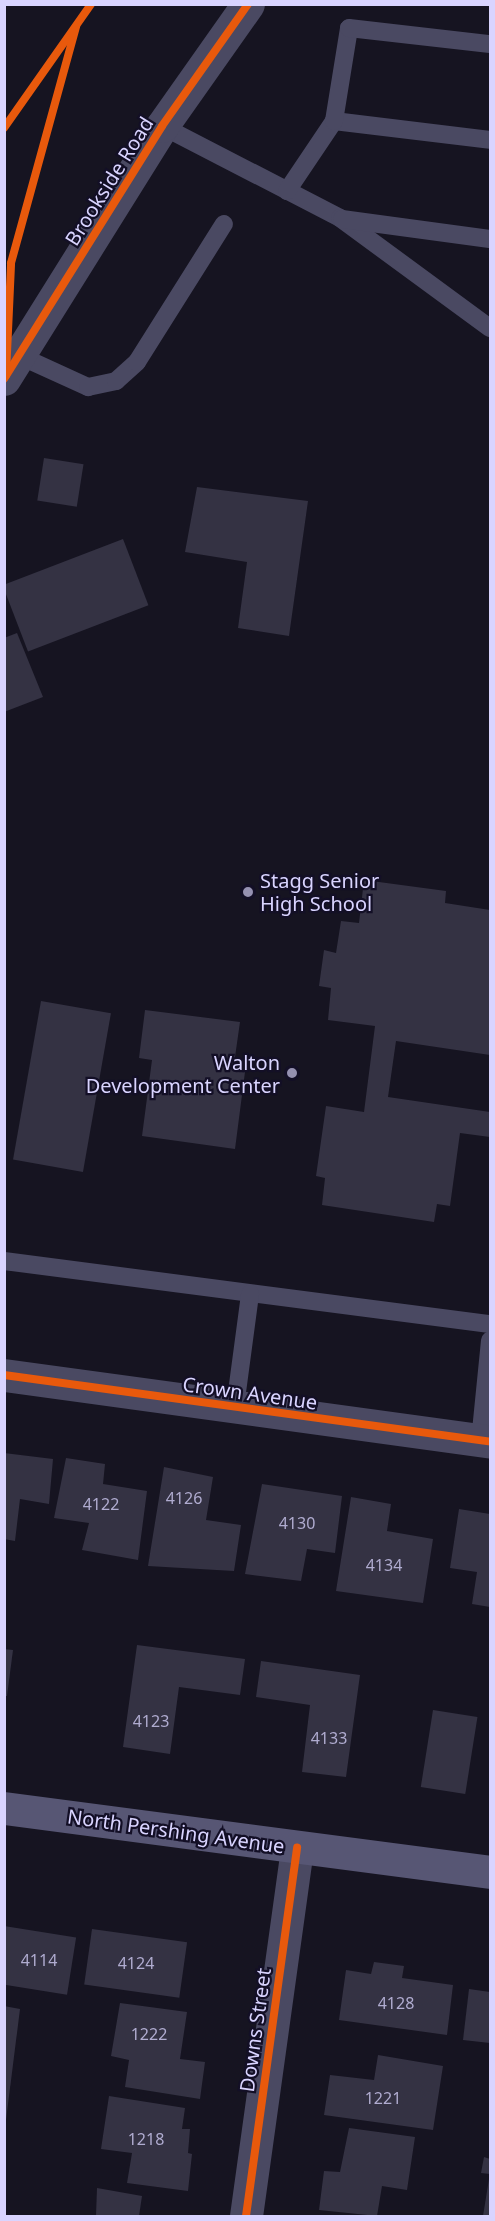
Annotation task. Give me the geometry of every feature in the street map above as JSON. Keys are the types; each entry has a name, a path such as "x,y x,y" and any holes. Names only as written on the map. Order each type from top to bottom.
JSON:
{"main road":[{"name":"North Pershing Avenue","path":"4,1808 490,1872"}],"street":[{"name":"Brookside Road","path":"12,368 162,126 248,4"},
{"name":"Crown Avenue","path":"4,1375 485,1442"},
{"name":"Downs Street","path":"246,2217 297,1848"}],"lane":[{"path":"286,191 334,121 349,28 490,44"},
{"path":"334,121 490,140"},
{"path":"162,126 340,218 490,327"},
{"path":"340,218 490,239"},
{"path":"12,368 88,387 116,381 136,362 224,224"},
{"path":"4,1261 490,1324"},
{"path":"236,1407 250,1294"},
{"path":"485,1442 490,1340"}],"building":[{"path":"44,458 84,464 77,507 37,500"},
{"path":"197,487 308,501 289,636 238,628 247,562 185,552"},
{"path":"123,539 148,605 28,652 4,585"},
{"path":"17,633 43,697 4,712 4,638"},
{"path":"364,880 446,891 445,903 490,910 490,1055 396,1041 388,1097 490,1112 490,1137 460,1133 450,1206 437,1204 434,1222 322,1205 325,1178 316,1176 326,1106 364,1112 375,1026 328,1020 331,988 319,986 324,950 336,953 341,921 359,923"},
{"path":"41,1001 111,1013 83,1172 13,1160"},
{"path":"145,1010 240,1022 233,1071 245,1072 235,1149 142,1136 152,1060 139,1058"},
{"path":"4,1453 53,1459 49,1504 20,1499 15,1541 4,1539"},
{"path":"66,1458 105,1464 103,1484 147,1491 138,1560 82,1550 89,1523 54,1518"},
{"path":"164,1467 213,1477 206,1520 241,1525 234,1571 148,1566"},
{"path":"262,1484 342,1496 335,1553 307,1549 301,1581 245,1574"},
{"path":"351,1497 391,1504 387,1531 433,1539 423,1603 336,1591"},
{"path":"459,1509 490,1514 490,1607 472,1604 477,1572 450,1568"},
{"path":"137,1645 245,1659 240,1695 179,1687 170,1754 123,1747"},
{"path":"4,1649 13,1650 7,1696 4,1696"},
{"path":"261,1661 360,1675 346,1777 302,1772 310,1705 256,1697"},
{"path":"433,1710 477,1717 465,1794 421,1787"},
{"path":"4,1926 76,1937 67,1995 4,1985"},
{"path":"92,1929 187,1942 179,1998 84,1984"},
{"path":"374,1962 404,1966 402,1978 453,1985 447,2035 339,2020 346,1970 371,1974"},
{"path":"469,1989 490,1992 490,2043 463,2040"},
{"path":"120,2003 187,2012 180,2059 205,2062 200,2099 125,2087 129,2060 111,2056"},
{"path":"4,2006 20,2009 6,2120 4,2120"},
{"path":"378,2055 443,2066 433,2130 324,2115 330,2075 374,2080"},
{"path":"109,2096 185,2108 182,2129 190,2129 188,2153 192,2154 188,2191 127,2183 132,2153 101,2149"},
{"path":"349,2128 415,2137 407,2190 382,2186 377,2216 319,2210 324,2171 340,2172"},
{"path":"484,2157 490,2159 490,2174 481,2173"},
{"path":"489,2179 490,2216 483,2216"},
{"path":"97,2188 142,2196 139,2216 96,2216"}],"cycle path":[{"path":"4,128 91,4"},
{"path":"4,379 162,126 248,4"},
{"path":"6,375 11,263 76,27"},
{"path":"4,1375 490,1442"},
{"path":"246,2216 297,1848"}],"place":[{"name":"Stagg Senior High School","path":"248,892"},
{"name":"Walton Development Center","path":"292,1073"}]}
